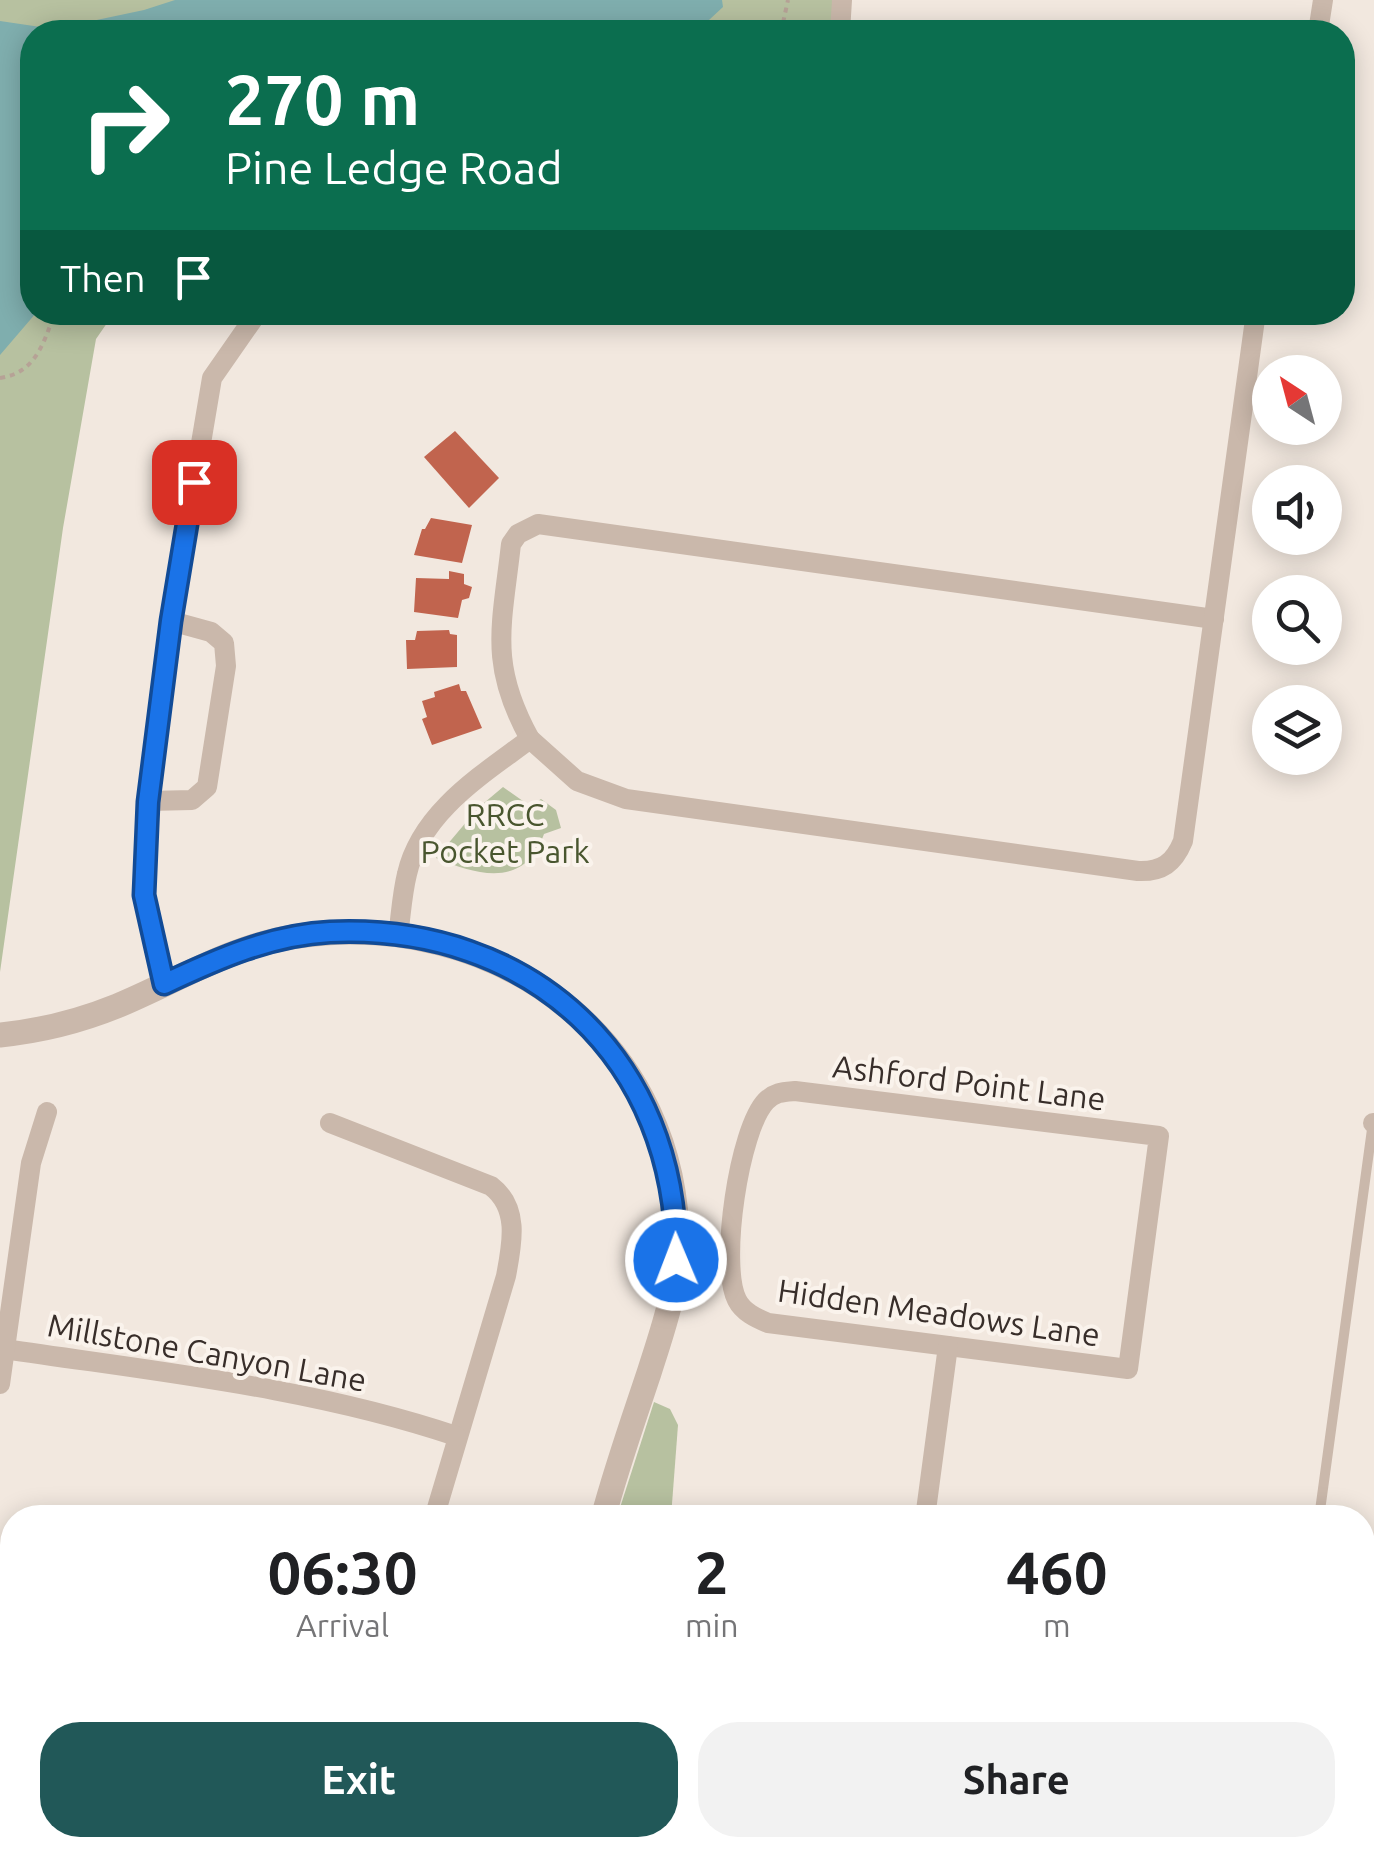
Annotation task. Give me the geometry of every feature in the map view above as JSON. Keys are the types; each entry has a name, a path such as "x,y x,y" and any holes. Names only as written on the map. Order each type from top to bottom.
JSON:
{"street":[{"path":"164,984 144,895 148,802 171,621 212,378 249,325"},
{"path":"1214,619 538,524 518,534 510,544 499,652 513,708 530,739 577,781 626,799 1154,872 1177,856 1183,841 1214,619 1254,325"},
{"path":"148,802 192,800 206,786 226,666 224,643 211,632 171,621"},
{"path":"398,936 407,872 434,820 456,797 530,739"},
{"path":"0,1035 79,1020 246,949 328,932 398,936 474,951 524,976 572,1008 610,1051 645,1106 659,1138 674,1201 676,1260 672,1293 607,1505"},
{"name":"Ashford Point Lane","path":"745,1310 732,1287 734,1202 750,1128 772,1096 795,1091 1159,1136 1128,1370"},
{"path":"0,1384 31,1163 47,1112"},
{"path":"330,1123 482,1181 507,1201 511,1214 506,1276 437,1505"},
{"name":"Hidden Meadows Lane","path":"745,1310 768,1323 1128,1370"},
{"path":"927,1505 948,1346"},
{"name":"Millstone Canyon Lane","path":"5,1349 303,1394 388,1414 456,1436"}],"lane":[{"path":"1321,1505 1374,1122"}],"path":[{"path":"0,378 26,368 38,356 50,325"}],"green space":[{"path":"0,0 841,0 840,20 20,20 20,325 106,325 96,339 63,528 0,972"},
{"name":"RRCC Pocket Park","path":"503,787 530,806 541,799 556,810 561,828 544,834 536,851 513,870 484,873 436,858 478,808"},
{"path":"654,1402 670,1409 678,1425 672,1505 621,1505"}],"water":[{"path":"175,0 722,0 723,7 709,20 97,20"},
{"path":"0,21 20,24 20,325 26,325 0,355"}],"building":[{"path":"455,431 499,478 469,508 424,457"},
{"path":"431,518 472,525 462,563 414,555 422,529"},
{"path":"449,571 464,574 464,584 472,587 469,598 462,600 458,618 414,612 416,578 449,579"},
{"path":"449,630 457,635 457,667 407,669 406,640 415,640 417,631"},
{"path":"459,684 482,728 432,745 422,719 427,717 422,701 435,697 434,692"}],"route":[{"path":"194,482 148,802 144,895 164,984 246,949 328,932 367,932 438,942 500,962 572,1008 610,1051 645,1106 668,1167 677,1230 676,1260"}]}
